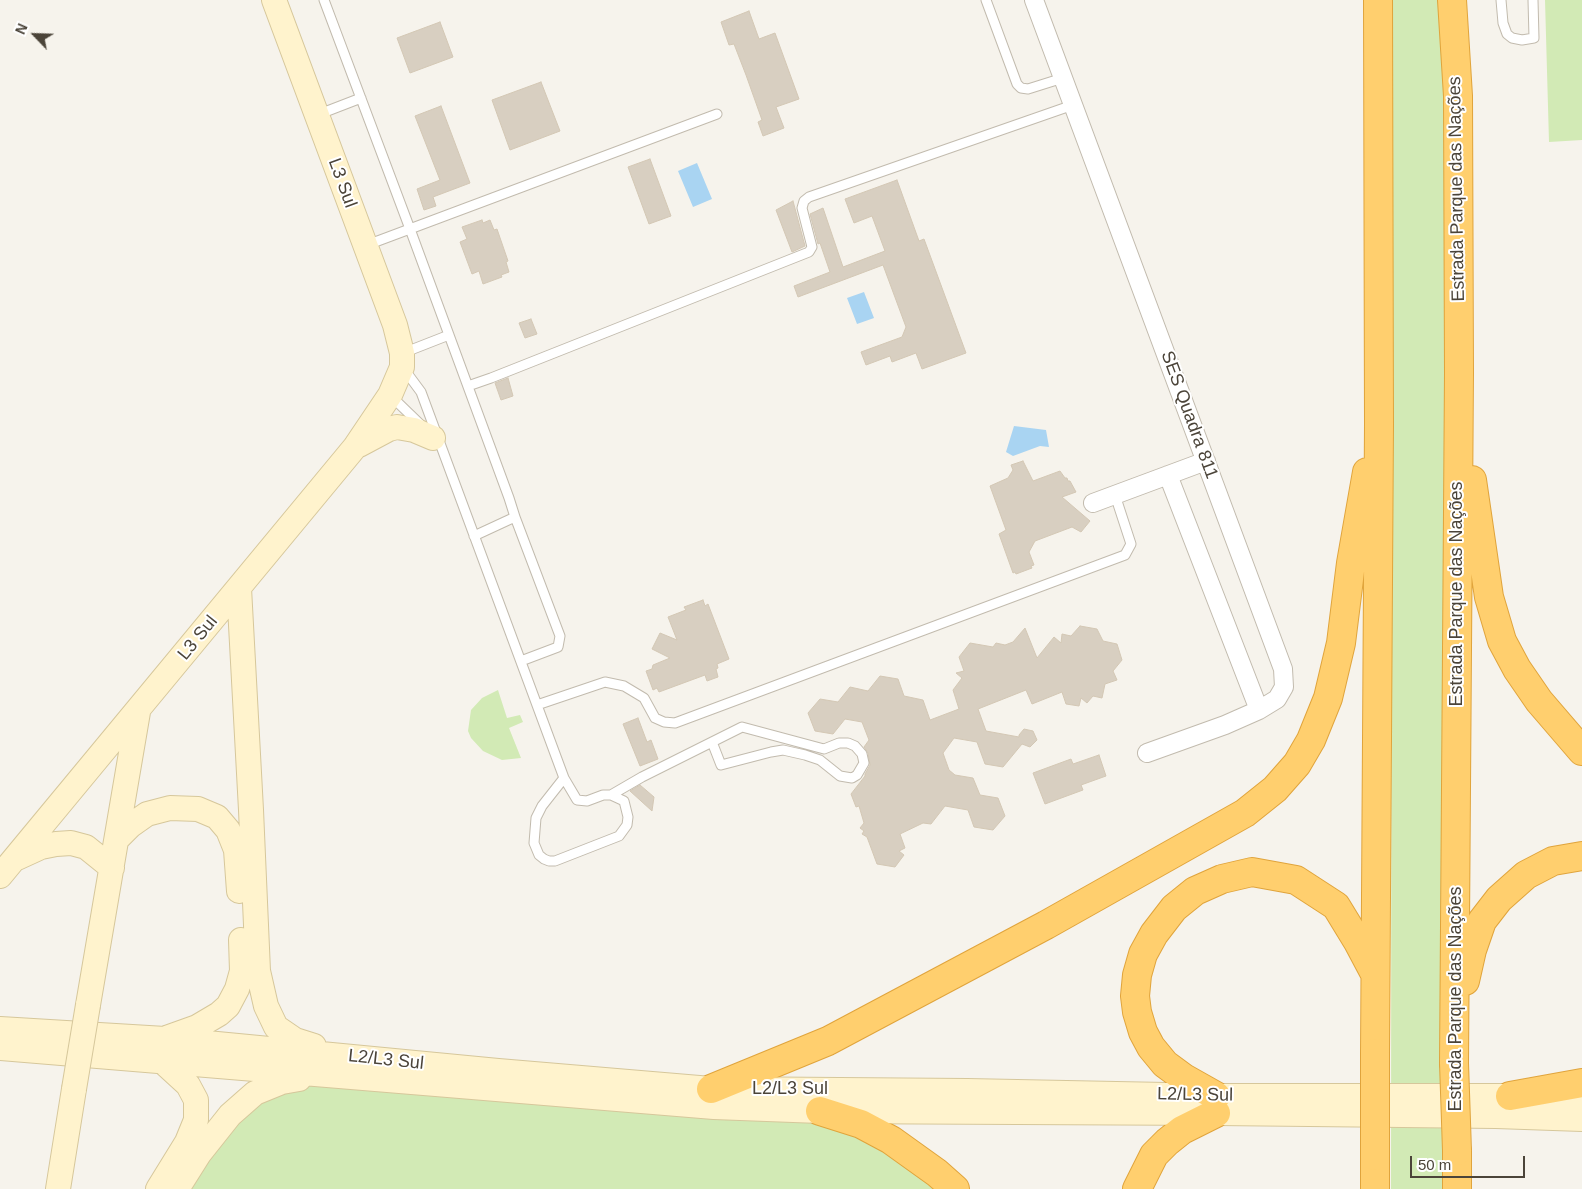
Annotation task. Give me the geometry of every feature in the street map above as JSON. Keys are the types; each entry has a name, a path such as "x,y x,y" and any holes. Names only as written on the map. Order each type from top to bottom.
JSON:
{"highway":[{"path":"1374,1178 1379,424 1378,0"},
{"name":"Estrada Parque das Nações","path":"1452,0 1458,96 1459,373 1454,1056 1457,1189"},
{"path":"1459,373 1489,598 1502,641 1517,670 1539,701 1582,751"},
{"path":"711,1089 828,1041 959,972 1245,813 1275,789 1297,764 1311,740 1328,698 1341,643 1363,487 1379,424"},
{"path":"1454,1056 1472,950 1482,921 1499,899 1526,875 1553,861 1582,856"},
{"path":"1137,1189 1154,1155 1167,1142 1216,1104 1165,1064 1151,1047 1143,1032 1137,1012 1135,996 1137,975 1141,961 1154,934 1174,908 1195,891 1222,879 1252,872 1296,880 1336,906 1376,977"},
{"path":"1510,1096 1582,1083"},
{"path":"820,1111 861,1124 891,1140 937,1173 955,1189"}],"main road":[{"name":"L3 Sul","path":"7,868 355,448 390,395 402,360 395,325 274,0"},
{"path":"355,448 388,429 397,427 414,430 437,442"},
{"path":"239,588 258,971 266,1006 276,1027 295,1040 339,1055"},
{"path":"58,1189 138,711"},
{"path":"118,839 130,826 147,814 170,808 198,809 217,817 228,830 236,850 239,874 242,971 237,989 228,1006 219,1014 197,1026 165,1039"},
{"path":"7,868 40,847 71,843 86,847 112,868"},
{"name":"L2/L3 Sul","path":"0,1029 165,1039 508,1072 711,1089 968,1091 1216,1104 1582,1119"},
{"name":"L2/L3 Sul","path":"0,1048 714,1107 820,1111 1216,1104 1510,1096 1582,1101"},
{"path":"158,1189 188,1142 196,1120 196,1100 188,1084 164,1063"},
{"path":"177,1189 230,1114 255,1093 282,1082 324,1075"}],"street":[{"name":"SES Quadra 811","path":"1034,0 1283,669 1284,687 1277,699 1259,710 1225,725 1147,753"},
{"path":"1092,503 1206,461"},
{"path":"1168,475 1259,710"}],"lane":[{"path":"324,0 560,636 558,647 521,661"},
{"path":"986,0 1017,84 1021,88 1028,89 1063,78"},
{"path":"1501,0 1503,23 1507,34 1512,38 1522,40 1534,38 1533,0"},
{"path":"317,115 361,98"},
{"path":"468,386 809,252 812,247 802,208 804,201 809,197 1073,105"},
{"path":"365,246 717,114"},
{"path":"402,360 449,335"},
{"name":"L3 Sul","path":"402,360 421,392 437,442 564,778 577,800 587,801 612,794"},
{"name":"L3 Sul","path":"390,395 437,442"},
{"path":"537,705 605,682 624,686 644,698 655,718 664,722 675,723 1125,555 1131,544 1115,495"},
{"path":"474,536 515,517"},
{"path":"612,794 642,777 712,742 742,727 824,749 839,743 848,743 855,746 862,754 864,763 857,775 852,778 840,776 820,760 805,754 783,750 721,765 712,742"},
{"path":"780,737 783,750"},
{"path":"820,760 824,749"},
{"path":"564,778 542,806 536,818 534,843 539,855 544,859 555,861 619,836 627,825 628,817 624,801 612,794"}],"green space":[{"path":"1392,0 1440,0 1450,188 1444,1189 1391,1189"},
{"path":"1545,0 1582,0 1582,140 1549,142"},
{"path":"498,690 507,718 520,715 523,722 509,728 521,758 502,760 483,751 471,738 468,731 471,710 482,698"},
{"path":"282,1082 820,1111 955,1189 182,1189 208,1147"}],"water":[{"path":"697,163 712,199 693,207 678,171"},
{"path":"864,292 874,318 857,324 847,298"},
{"path":"1014,426 1046,430 1049,447 1040,446 1013,456 1006,452"}],"building":[{"path":"749,11 759,39 775,33 799,99 776,107 784,128 763,136 758,122 762,120 746,75 734,44 729,45 721,22"},
{"path":"440,22 453,57 410,73 397,38"},
{"path":"541,82 560,131 510,150 492,100"},
{"path":"441,106 470,183 433,197 436,206 424,210 417,189 440,180 415,116"},
{"path":"650,159 671,216 649,224 628,167"},
{"path":"897,180 919,241 924,239 966,353 922,369 916,353 892,362 890,356 866,365 861,352 902,337 906,327 883,265 798,297 794,286 830,272 820,243 818,244 810,214 823,208 843,267 885,251 872,216 854,223 845,199"},
{"path":"793,201 805,246 792,252 776,210"},
{"path":"482,220 483,223 490,220 494,230 497,229 508,261 506,262 509,272 501,275 502,277 483,284 479,271 472,274 460,242 467,239 462,227"},
{"path":"531,319 537,334 525,338 519,323"},
{"path":"508,378 513,396 501,400 495,383"},
{"path":"1023,461 1033,481 1060,471 1070,481 1076,492 1062,497 1090,521 1081,532 1072,527 1035,541 1029,552 1034,565 1031,566 1032,568 1016,574 1015,572 1013,573 999,534 1006,530 990,486 1008,478 1013,470 1011,465"},
{"path":"703,600 705,606 708,604 729,659 717,664 718,677 707,681 705,675 659,692 657,688 653,690 646,671 652,669 653,665 670,658 652,649 660,633 677,640 668,617 686,610 684,607"},
{"path":"1080,626 1097,629 1103,641 1117,644 1122,660 1113,671 1117,680 1105,684 1102,698 1093,696 1087,703 1081,698 1079,706 1066,704 1062,692 1032,704 1026,690 978,709 986,731 1019,737 1024,729 1033,731 1037,740 1030,747 1022,744 1003,767 985,764 977,742 954,738 943,753 949,770 955,775 973,778 980,795 998,798 1005,816 993,830 974,827 968,810 945,806 931,824 923,823 900,834 905,848 899,851 904,855 895,867 877,864 867,837 862,834 864,831 860,828 864,823 859,806 856,807 851,794 865,776 870,765 868,753 864,747 869,740 862,722 845,719 833,734 815,731 808,713 820,699 838,702 850,687 868,691 880,676 898,679 904,696 923,700 930,720 959,709 953,690 962,678 956,673 964,671 959,657 970,643 993,647 996,643 1005,645 1013,642 1025,628 1037,658 1054,637 1061,643 1062,634 1071,636"},
{"path":"638,718 647,742 651,740 658,759 640,766 623,724"},
{"path":"1099,755 1106,776 1081,785 1083,790 1045,804 1033,773 1071,759 1073,764"},
{"path":"640,785 654,797 652,811 630,791"}]}
